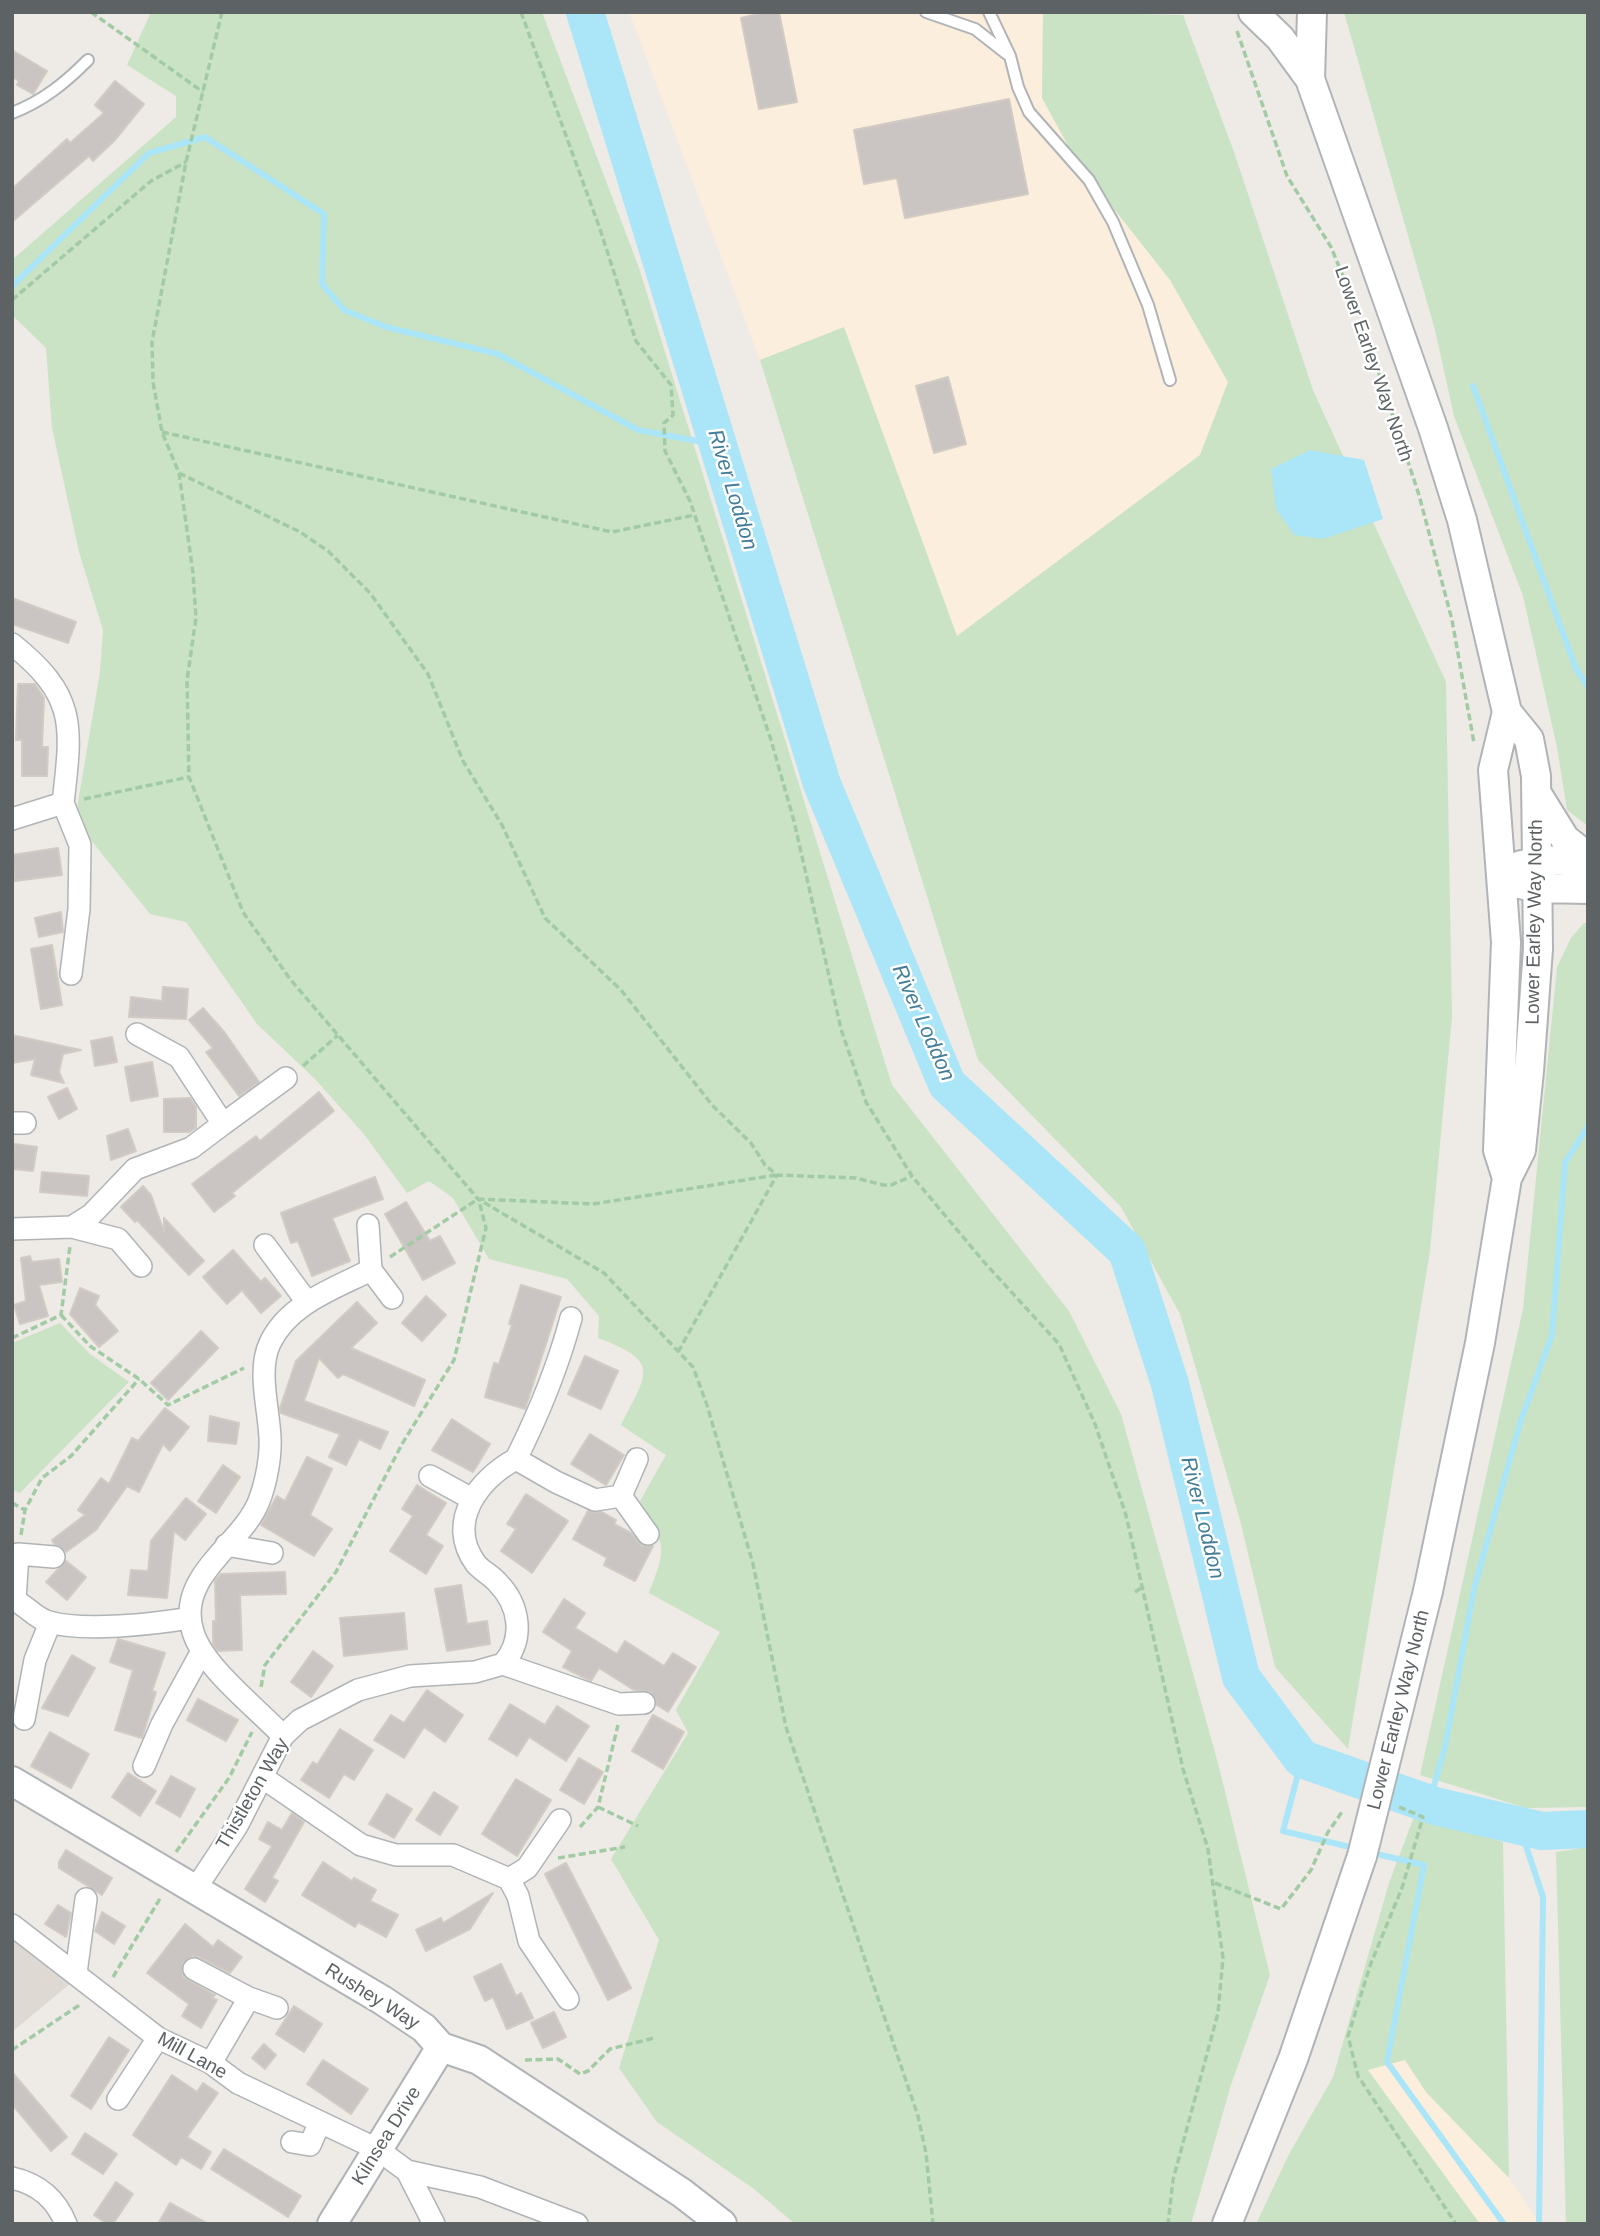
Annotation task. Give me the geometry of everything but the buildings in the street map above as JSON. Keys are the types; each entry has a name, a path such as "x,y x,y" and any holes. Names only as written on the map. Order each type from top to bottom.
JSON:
{"main road":[{"name":"Lower Earley Way North","path":"1227,2224 1293,2059 1362,1856 1428,1591 1480,1343 1507,1178 1521,1150 1538,950 1538,794 1529,739 1507,712 1462,520 1433,428 1310,79 1276,25 1243,17"},
{"name":"Lower Earley Way North","path":"1308,19 1310,79"},
{"name":"Lower Earley Way North","path":"1507,712 1493,770 1503,874 1505,1006 1498,1150 1507,1178"},
{"path":"1538,794 1565,839 1588,859"},
{"path":"1537,875 1588,859"},
{"path":"1503,874 1517,866 1537,875 1588,889"},
{"name":"Rushey Way","path":"12,1781 382,2000 424,2028 441,2048 479,2060 682,2193 722,2224"},
{"name":"Kilnsea Drive","path":"332,2224 441,2048"}],"street":[{"path":"12,644 41,667 57,687 65,713 68,735 62,803 80,845 79,909 71,974"},
{"path":"12,819 62,803"},
{"path":"137,1034 179,1057 223,1124"},
{"path":"72,1227 91,1214 135,1169 191,1148 286,1078"},
{"path":"368,1225 371,1270 392,1298"},
{"path":"12,1229 72,1227 118,1240 141,1266"},
{"path":"265,1245 307,1302"},
{"path":"283,1736 202,1651 193,1633 191,1603 203,1575 253,1516 262,1491 270,1442 264,1369 269,1344 285,1321 307,1302 371,1270"},
{"path":"571,1318 537,1418 516,1459 494,1471 472,1499 464,1516 467,1549 478,1566 505,1591 518,1627 514,1652 503,1664 619,1704 645,1703"},
{"path":"516,1459 595,1500 621,1496"},
{"path":"621,1496 637,1459"},
{"path":"430,1476 472,1499"},
{"path":"621,1496 648,1534"},
{"path":"226,1545 272,1553"},
{"path":"54,1557 18,1554 14,1600 31,1615 50,1623 126,1625 190,1618"},
{"path":"24,1719 35,1660 50,1623"},
{"path":"144,1766 162,1724 202,1651"},
{"name":"Thistleton Way","path":"194,1891 237,1826 283,1736 300,1720 358,1690 386,1681 410,1676 475,1672 503,1664"},
{"path":"262,1777 361,1846 396,1855 453,1855 509,1879 517,1896 529,1941 568,1999"},
{"path":"509,1879 527,1868 570,1824"},
{"path":"76,1973 86,1899"},
{"name":"Mill Lane","path":"12,1925 158,2038 211,2063 238,2083 319,2124 377,2149 407,2171 480,2187 577,2224"},
{"path":"194,1969 249,1998 276,2008"},
{"path":"211,2063 249,1998"},
{"path":"118,2099 158,2038"},
{"path":"292,2142 310,2145 319,2124"},
{"name":"Mill Lane","path":"407,2171 434,2224"},
{"path":"12,2178 43,2190 66,2224"}],"lane":[{"path":"926,12 975,29 1010,56"},
{"path":"989,12 1010,56 1018,87 1029,112 1089,180 1113,222 1148,305 1170,380"},
{"path":"12,113 36,103 66,82 88,60"}],"path":[{"path":"91,12 203,92"},
{"path":"222,12 186,162 152,342 153,382 162,432 179,472 193,573 196,618 187,680 189,777 243,912 290,979 478,1199 604,1273 693,1367 707,1405 753,1564 786,1727 918,2116 926,2153 933,2224"},
{"path":"520,12 600,229 636,341 671,385 673,415 664,424 665,451 695,515 771,740 794,821 808,893 845,1041 866,1102 912,1176 984,1262 1059,1344 1082,1394 1114,1478 1144,1586 1171,1719 1215,1883 1223,1958 1222,1983 1208,2058 1172,2180 1168,2224"},
{"name":"Lower Earley Way North","path":"1243,17 1287,176 1331,247 1364,328 1419,495 1452,620 1472,732"},
{"path":"12,300 150,181 186,162"},
{"path":"162,432 611,532 695,515"},
{"path":"179,472 300,532 328,551 370,593 428,674 463,761 502,825 545,918 621,990 713,1106 777,1175"},
{"path":"62,803 189,777"},
{"path":"286,1078 338,1035"},
{"path":"678,1352 777,1175"},
{"path":"371,1270 478,1199 593,1204 777,1175 856,1178 883,1185 891,1185 912,1176"},
{"path":"171,1859 229,1777 251,1738 265,1665 336,1572 402,1444 454,1360 486,1228 478,1199"},
{"path":"61,1315 72,1227"},
{"path":"12,1338 61,1315"},
{"path":"61,1315 90,1346 139,1379 168,1405 241,1367 264,1369"},
{"path":"18,1554 24,1510 42,1478 71,1456 139,1379"},
{"path":"12,1503 24,1510"},
{"path":"1135,1592 1144,1586"},
{"path":"570,1824 598,1807 618,1737 619,1704"},
{"path":"598,1807 638,1826"},
{"path":"1397,1807 1423,1817 1402,1888 1371,1963 1348,2036 1358,2076 1456,2224"},
{"path":"1215,1883 1281,1909 1311,1870 1328,1832 1342,1812"},
{"path":"562,1848 553,1859 625,1847"},
{"path":"108,1984 163,1892"},
{"path":"12,2050 88,1999"},
{"path":"516,2061 558,2060 580,2074 588,2071 610,2049 654,2038"}],"shaded area":[{"path":"629,12 1043,12 1042,98 1077,162 1170,280 1228,382 1200,455 957,636 844,328 760,360"},
{"path":"12,1939 71,1983 12,2032"},
{"path":"1405,2060 1426,2092 1509,2178 1540,2224 1256,2224 1289,2154 1333,2077"}],"green space":[{"path":"151,12 542,12 639,268 892,1085 1069,1311 1121,1414 1219,1767 1270,1975 1231,2085 1191,2224 795,2224 754,2189 657,2122 619,2068 659,1940 611,1859 688,1733 676,1710 720,1632 649,1593 659,1564 661,1546 655,1528 640,1501 666,1455 621,1425 642,1381 640,1362 618,1346 598,1338 599,1316 567,1279 489,1259 453,1198 429,1181 407,1193 363,1133 316,1080 257,1024 186,922 150,914 75,820 100,672 103,630 79,552 52,428 46,348 12,315 12,260 176,117 176,96 127,65"},
{"path":"1043,12 1183,15 1234,152 1313,390 1446,682 1452,1017 1430,1251 1348,1749 1275,1667 1240,1520 1180,1314 1121,1207 978,1060 760,360 844,327 957,636 1200,455 1228,382 1170,280 1077,162 1042,98"},
{"path":"1344,12 1588,12 1588,826 1567,810 1557,747 1523,596 1454,416 1435,330"},
{"path":"1584,923 1588,923 1588,1807 1526,1808 1420,1775 1523,1309 1557,967 1571,938"},
{"path":"60,1323 90,1354 129,1382 20,1493 12,1490 12,1343"},
{"path":"1415,1814 1503,1842 1509,2178 1426,2092 1405,2060 1368,2070 1480,2224 1256,2224 1289,2154 1333,2077 1389,1883"},
{"path":"1588,1847 1588,2224 1566,2224 1556,1852"}],"water":[{"path":"1310,450 1364,460 1383,519 1323,539 1294,535 1276,509 1271,469"}],"waterway":[{"name":"River Loddon","path":"585,12 822,784 947,1084 1127,1251 1170,1384 1241,1677 1302,1759 1435,1806 1542,1831 1588,1829"},
{"path":"12,286 149,153 205,137 324,214 322,284 344,310 386,327 498,354 638,430 719,445"},
{"path":"1473,386 1576,669 1588,687"},
{"path":"1429,1803 1445,1747 1474,1589 1520,1423 1552,1335 1565,1163 1588,1126"},
{"path":"1302,1759 1283,1831 1358,1849"},
{"path":"1519,1825 1543,1897 1539,2224"},
{"path":"1372,1853 1424,1865 1387,2062 1504,2224"}]}
